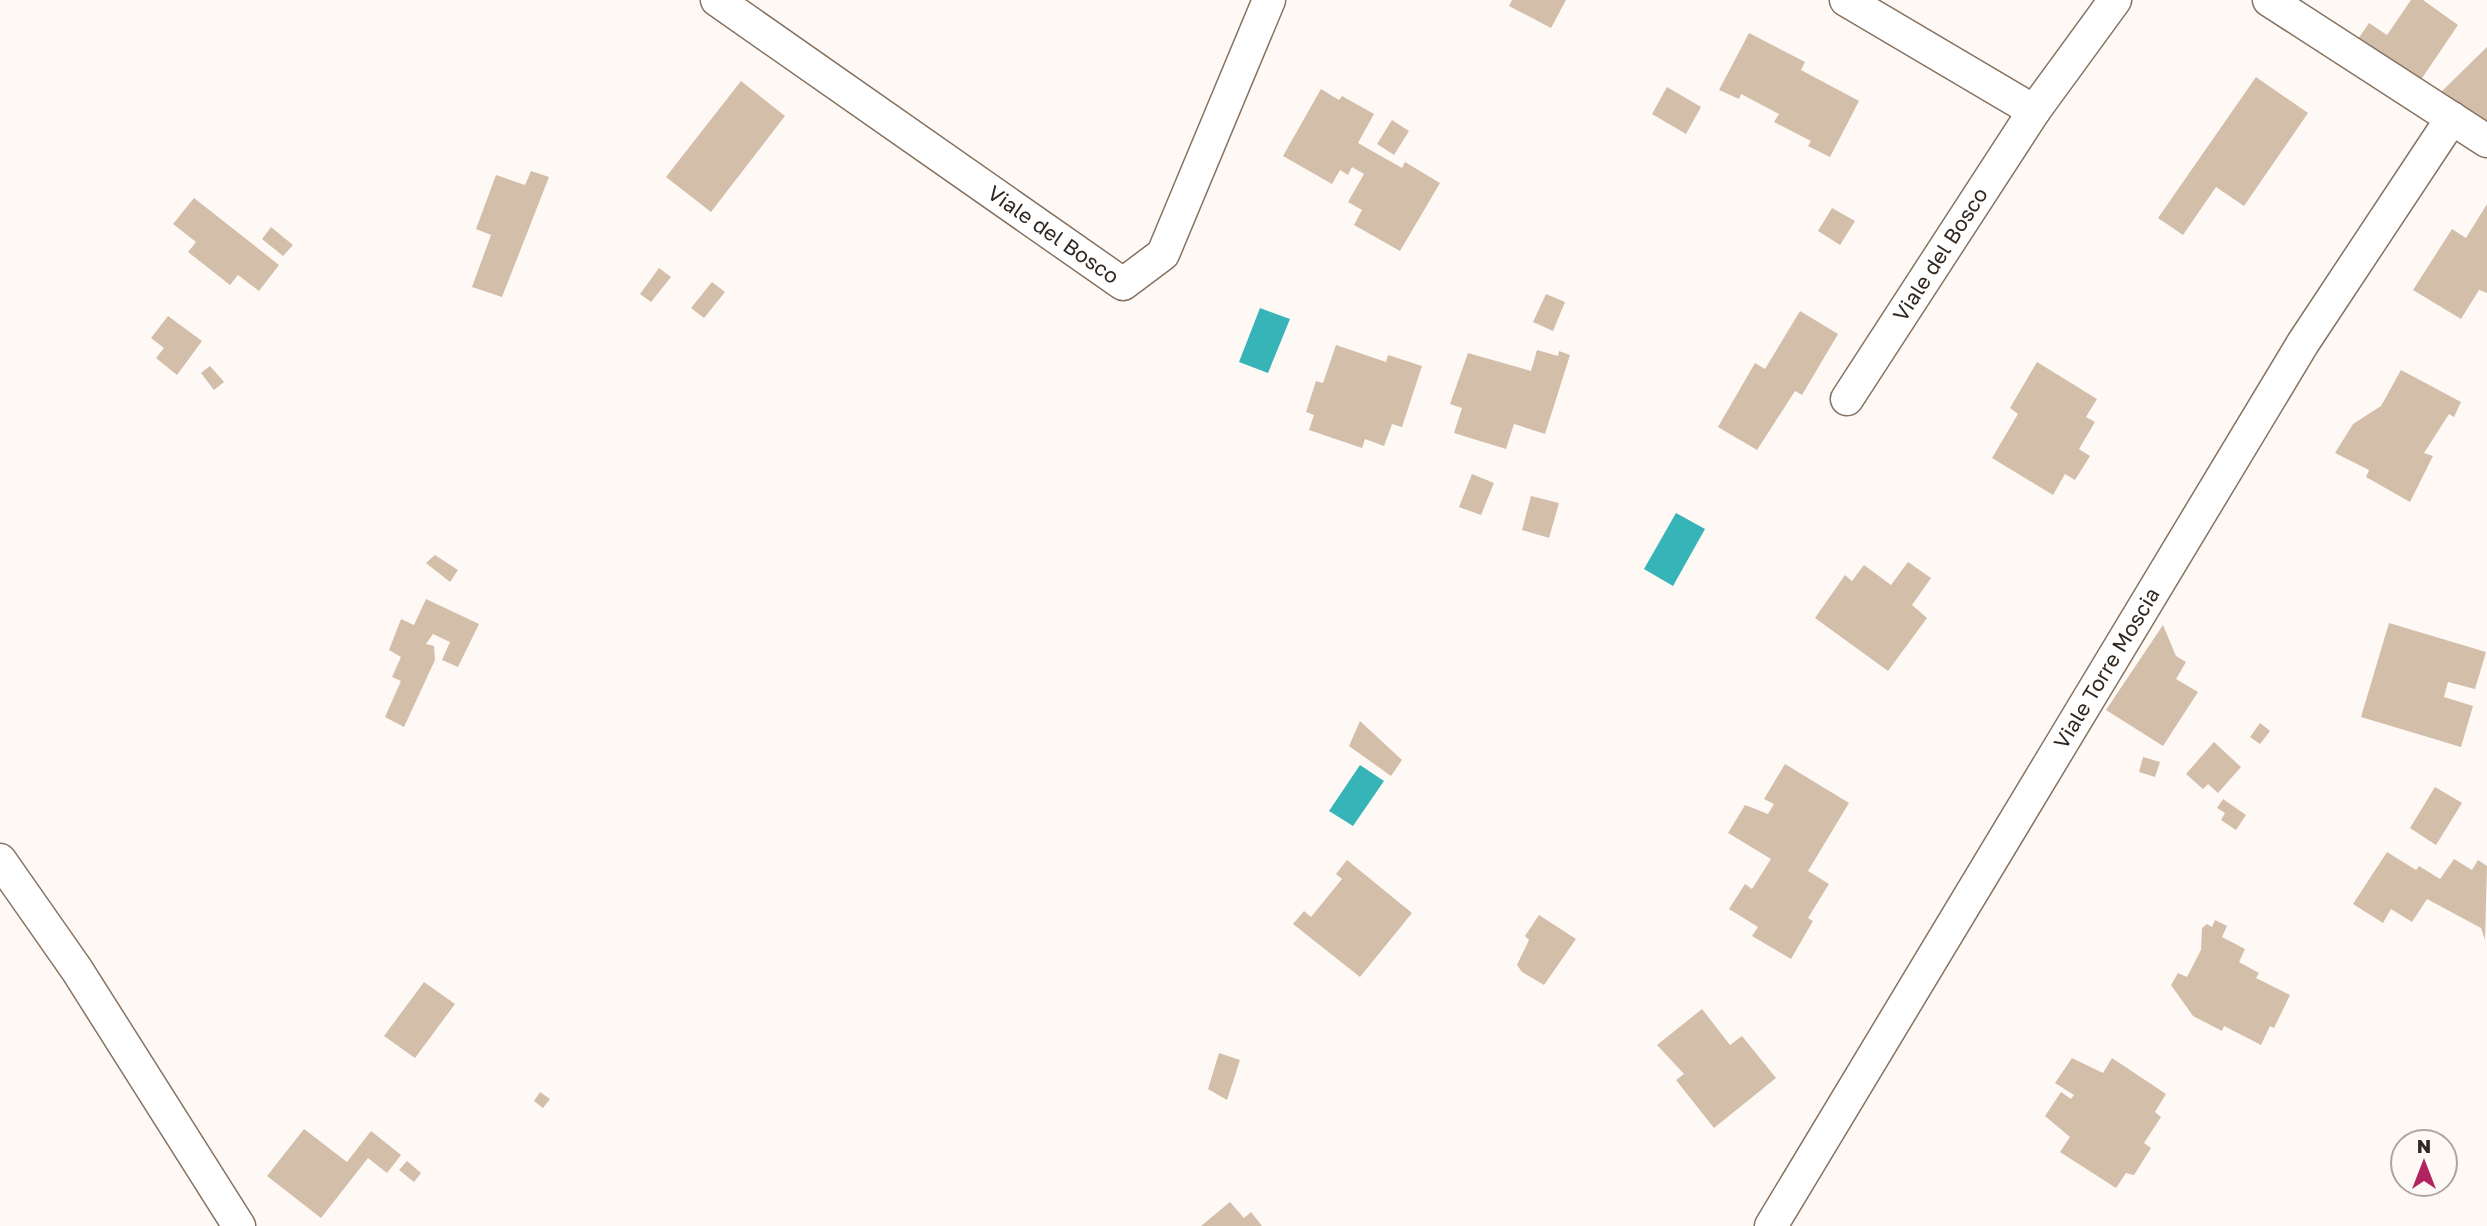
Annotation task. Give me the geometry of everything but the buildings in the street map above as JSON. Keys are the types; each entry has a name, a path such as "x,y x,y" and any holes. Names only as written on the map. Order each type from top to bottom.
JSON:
{"street":[{"name":"Viale del Bosco","path":"717,0 1123,284 1163,254 1269,0"},
{"path":"1846,0 2035,111"},
{"name":"Viale del Bosco","path":"1847,398 2035,111 2115,0"},
{"path":"2269,0 2487,141"},
{"name":"Viale Torre Moscia","path":"1771,1226 2303,343 2452,118"},
{"path":"0,860 76,970 239,1226"}],"water":[{"path":"1260,308 1290,319 1268,373 1239,362"},
{"path":"1676,513 1705,529 1673,586 1644,569"},
{"path":"1360,765 1384,781 1353,826 1329,811"}]}
